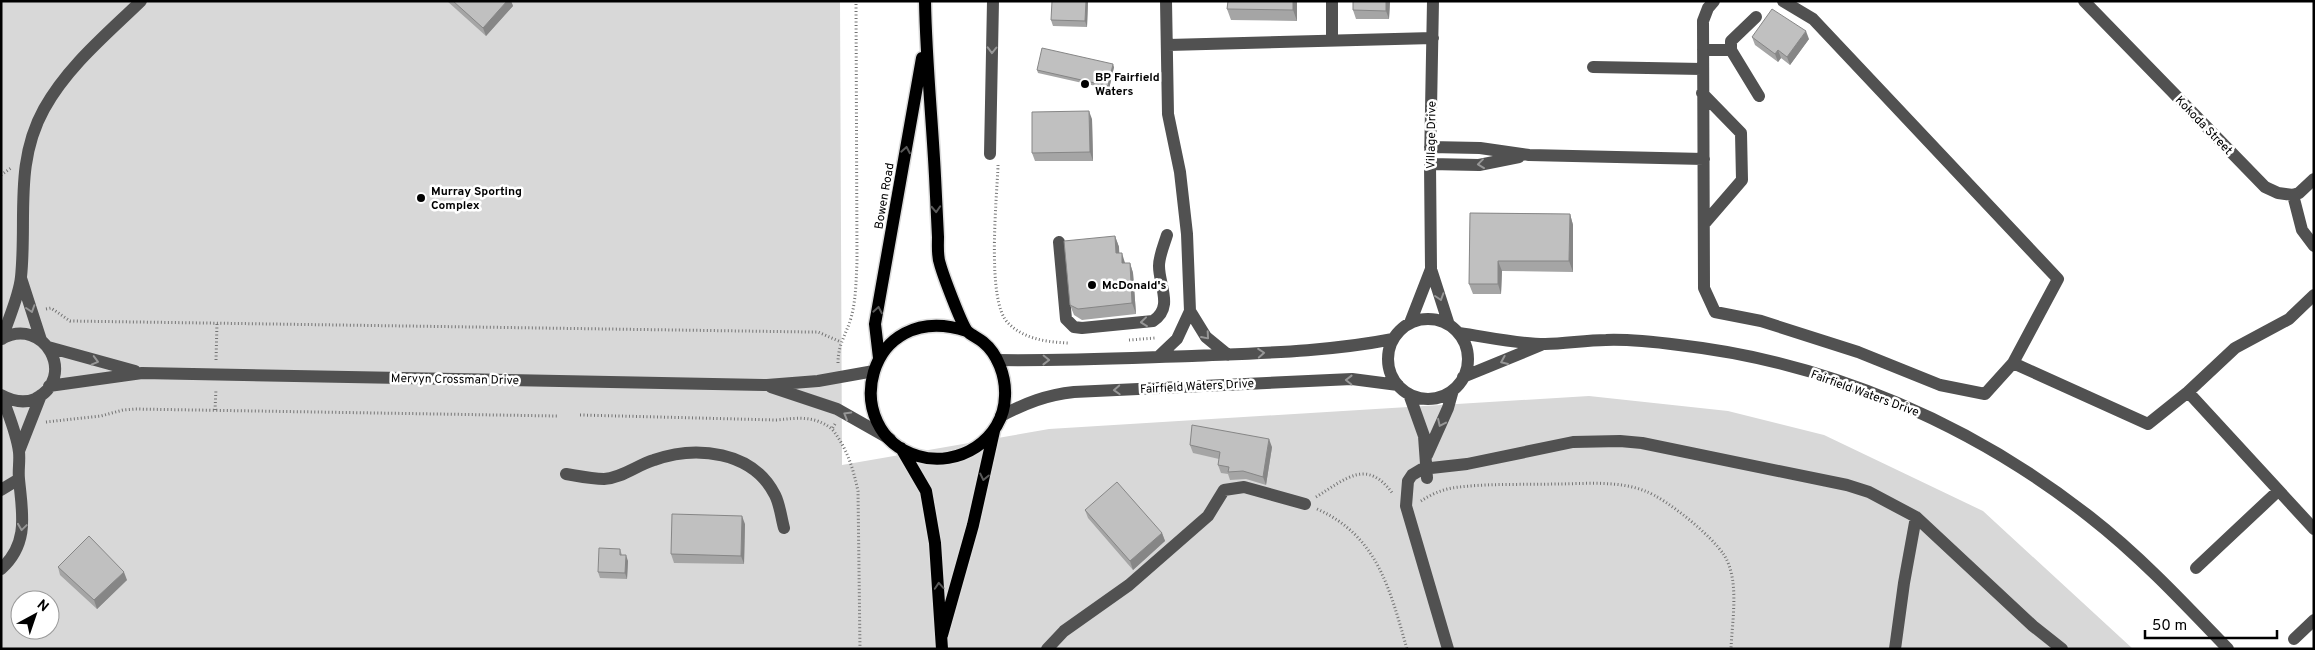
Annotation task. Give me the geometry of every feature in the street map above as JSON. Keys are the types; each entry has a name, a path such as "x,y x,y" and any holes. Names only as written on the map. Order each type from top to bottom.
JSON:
{"main road":[{"name":"Bowen Road","path":"925,1 925,38 939,262 967,331"},
{"name":"Bowen Road","path":"879,358 875,324 925,38"},
{"name":"Bowen Road","path":"927,325 948,325 967,331 984,343 997,360 1004,378 1005,398 1001,416 994,429 983,442 968,452 951,458 934,459 917,456 901,448 890,439 879,424 872,407 870,389 879,358 892,342 927,325"},
{"name":"Bowen Road","path":"942,634 973,525 994,429"},
{"name":"Bowen Road","path":"901,448 926,490 935,543 942,649"}],"street":[{"path":"2,339 21,278 24,171 31,141 43,110 62,81 81,59 141,1"},
{"path":"990,154 993,1"},
{"path":"1158,357 1177,339 1190,311 1187,234 1180,172 1168,114 1166,1"},
{"path":"1332,1 1332,41"},
{"name":"Village Drive","path":"1433,1 1430,147 1431,269 1454,329"},
{"path":"1714,1 1708,8 1703,21 1702,94 1704,288 1714,312 1761,321 1858,352 1940,385 1985,394 2013,362 2058,279 1813,19 1783,1"},
{"name":"Kokoda Street","path":"2084,1 2265,187 2278,193 2293,195"},
{"path":"1756,17 1731,41 1731,50 1759,96"},
{"path":"1168,45 1433,38"},
{"path":"1703,50 1731,50"},
{"path":"1593,67 1702,69"},
{"path":"1702,94 1741,133 1742,180 1704,224"},
{"path":"1430,147 1480,148 1529,155 1704,159"},
{"path":"1430,164 1479,165 1529,155"},
{"path":"2314,179 2299,193 2293,195 2302,230 2314,246"},
{"path":"1059,242 1066,319 1074,327 1082,328 1153,321 1161,315 1165,302 1159,260 1167,235"},
{"name":"Village Drive","path":"1410,323 1431,269"},
{"path":"19,451 55,366 44,344 21,278"},
{"path":"2013,362 2148,424 2188,392 2235,348 2289,319 2314,295"},
{"path":"1190,311 1206,337 1228,355"},
{"path":"1427,455 1448,408 1453,390 1464,377 1468,355 1454,329 1430,319 1410,323 1393,339 1389,350 1388,362 1398,385 1409,394 1432,399 1453,390"},
{"name":"Fairfield Waters Drive","path":"1454,329 1544,344 1607,340 1680,345 1744,356 1832,378 1906,406 1979,442 2038,478 2091,518 2154,574 2228,649"},
{"name":"Mervyn Crossman Drive","path":"2,339 22,334 44,344 142,373"},
{"path":"997,360 1064,361 1228,355 1356,346 1393,339"},
{"name":"Fairfield Waters Drive","path":"1464,377 1544,344"},
{"name":"Mervyn Crossman Drive","path":"2,396 22,402 45,391 142,373 767,385 838,378 874,371"},
{"name":"Fairfield Waters Drive","path":"1001,416 1026,403 1050,394 1352,379 1398,385"},
{"name":"Mervyn Crossman Drive","path":"767,385 837,409 890,439"},
{"path":"2188,392 2314,529"},
{"path":"1409,394 1424,436 1427,473"},
{"path":"1,569 13,554 23,525 24,507 19,479 19,451 2,396"},
{"path":"1448,649 1406,505 1406,484 1410,478 1419,470 1427,473 1573,442 1620,441 1642,443 1847,485 1869,492 1916,518 2033,626 2062,649"},
{"path":"566,474 604,479 672,454 690,453 727,456 755,469 768,483 775,496 784,528"},
{"path":"1,490 19,479"},
{"path":"1047,649 1064,631 1129,584 1208,516 1224,490 1244,487 1305,504"},
{"path":"2196,568 2278,491"},
{"path":"1895,649 1904,583 1916,518"},
{"path":"2294,639 2314,620"}],"path":[{"path":"838,378 838,348 854,302 858,262 856,1"},
{"path":"39,311 51,308 70,321 818,332 841,342"},
{"path":"40,421 101,416 135,409 557,416"},
{"path":"832,429 836,422 837,409"},
{"path":"580,415 776,420 805,418 816,419 832,429 847,451 858,491 860,649"},
{"path":"1305,504 1338,484 1364,473 1383,480 1398,502 1406,505 1431,494 1450,489 1477,486 1602,484 1626,486 1646,491 1664,501 1682,515 1724,555 1732,578 1731,649"},
{"path":"1305,504 1344,524 1370,552 1390,591 1407,649"}],"shaded area":[{"name":"Murray Sporting Complex","path":"1,1 840,1 842,465 1049,429 1589,396 1728,411 1824,435 1983,511 2133,649 1,649"}],"building":[{"path":"453,1 507,1 483,28"},
{"path":"1052,1 1086,1 1085,21 1051,20"},
{"path":"1228,1 1293,1 1293,10 1227,9"},
{"path":"1353,1 1386,1 1386,11 1353,10"},
{"path":"1772,9 1806,31 1787,57 1778,50 1775,54 1752,37"},
{"path":"1042,48 1113,64 1108,86 1037,70"},
{"path":"1089,111 1090,152 1032,153 1032,112"},
{"path":"1470,213 1570,214 1569,261 1498,261 1498,284 1469,284"},
{"name":"McDonald's","path":"1115,236 1116,253 1122,253 1122,263 1130,263 1132,303 1078,309 1070,305 1064,241"},
{"path":"1192,425 1269,439 1263,477 1243,471 1228,472 1229,467 1218,465 1220,452 1190,445"},
{"path":"1117,482 1162,533 1130,561 1085,510"},
{"path":"672,514 742,516 741,556 671,554"},
{"path":"89,536 124,572 94,600 58,567"},
{"path":"599,548 620,549 620,555 626,555 625,573 598,572"}],"place":[{"name":"BP Fairfield Waters","path":"1085,84"},
{"name":"Murray Sporting Complex","path":"421,198"},
{"name":"McDonald's","path":"1092,285"}]}
